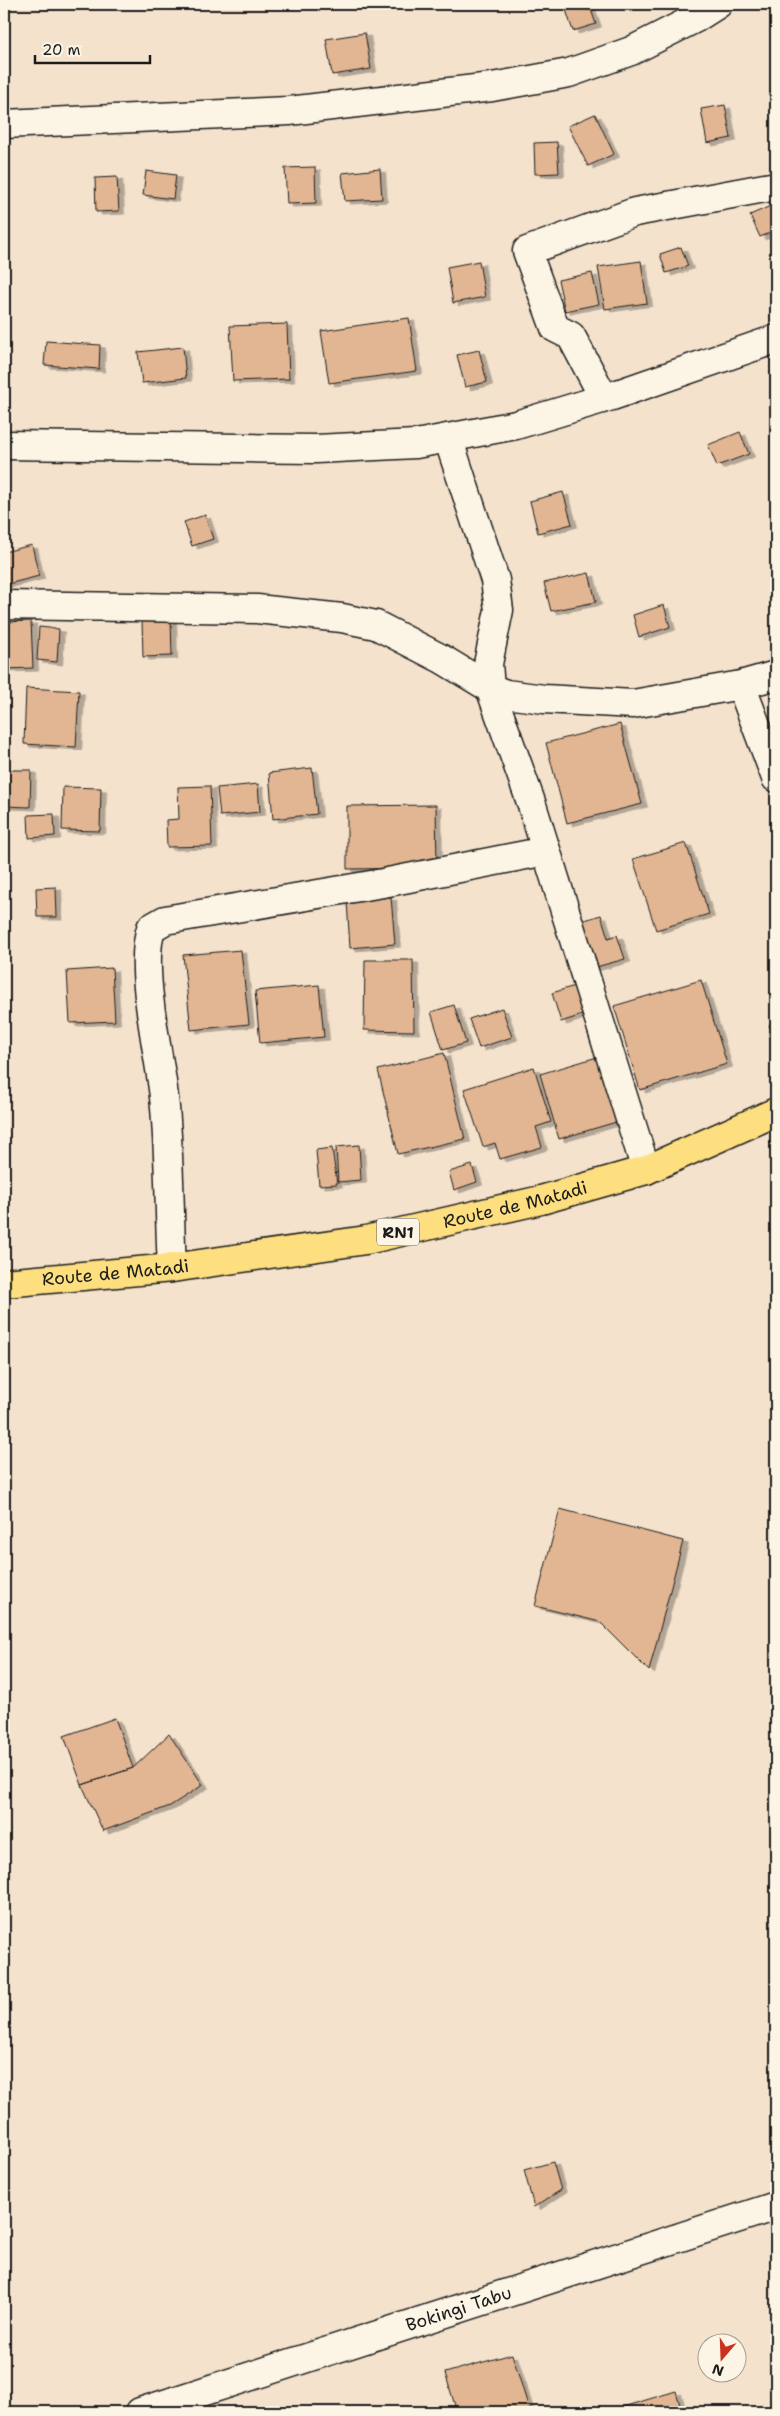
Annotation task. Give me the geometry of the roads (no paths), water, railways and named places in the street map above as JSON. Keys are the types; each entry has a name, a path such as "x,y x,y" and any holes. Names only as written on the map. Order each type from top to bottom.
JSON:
{"highway":[{"name":"Route de Matadi","path":"4,1283 172,1268 366,1240 541,1200 646,1170 776,1112"}],"street":[{"path":"4,124 289,111 492,87 569,73 631,51 696,18 718,4"},
{"path":"604,398 571,336 555,328 528,251 635,212 776,186"},
{"path":"4,445 316,449 416,444 516,426 776,339"},
{"path":"448,438 495,580 499,610 488,664 490,688 546,852 646,1170"},
{"path":"4,605 257,608 342,618 376,625 442,659 490,688 506,694 544,699 633,704 741,685 776,675"},
{"path":"741,685 776,778"},
{"path":"172,1268 164,1098 147,972 146,944 151,928 165,920 382,883 546,852"},
{"name":"Bokingi Tabu","path":"140,2412 776,2206"}]}
